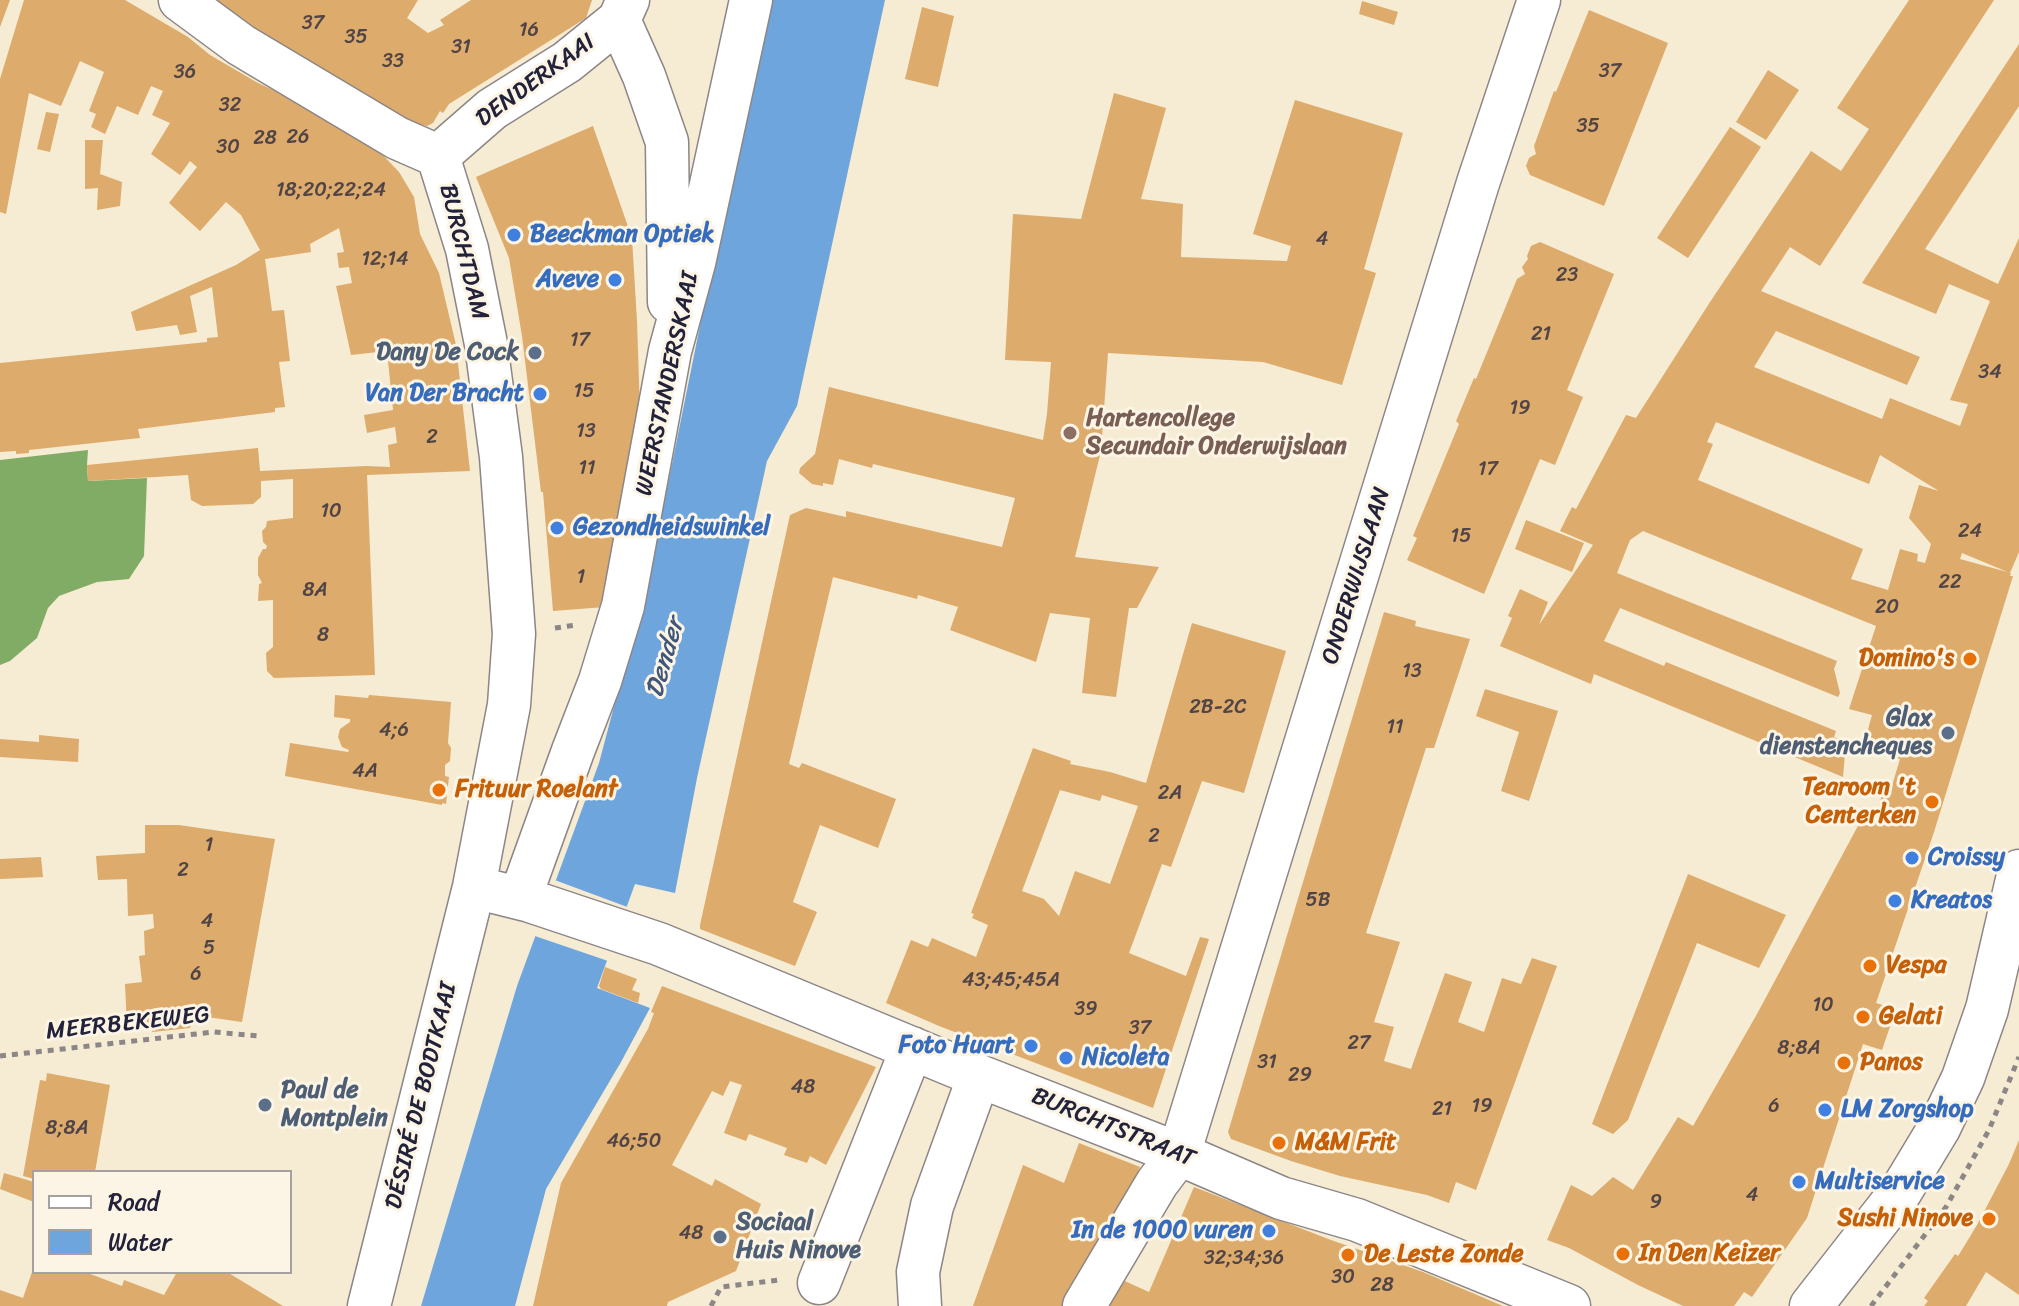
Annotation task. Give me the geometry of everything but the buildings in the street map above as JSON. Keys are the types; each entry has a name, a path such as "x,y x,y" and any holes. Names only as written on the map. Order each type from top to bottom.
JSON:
{"street":[{"name":"BURCHTDAM","path":"180,0 241,45 397,138 438,156 467,249 486,344 501,457 514,634"},
{"name":"WEERSTANDERSKAAI","path":"530,902 573,751 600,681 618,622 670,351 694,263 751,0"},
{"name":"ONDERWIJSLAAN","path":"1084,1306 1157,1183 1179,1154 1478,183 1539,0"},
{"name":"DENDERKAAI","path":"438,156 492,109 567,62 623,10"},
{"path":"623,10 667,142 670,351"},
{"name":"DÉSIRÉ DE BODTKAAI","path":"369,1306 474,887 509,705 514,634"},
{"path":"1811,1306 1901,1191 1939,1128 1963,1078 1987,1009 2019,871"},
{"path":"474,887 530,902"},
{"name":"BURCHTSTRAAT","path":"530,902 659,944 1281,1198 1357,1220 1569,1306"},
{"path":"1987,1009 2019,957"},
{"path":"819,1283 912,1048"},
{"path":"920,1306 918,1272 932,1206 979,1076"}],"path":[{"path":"514,634 618,622"},
{"name":"MEERBEKEWEG","path":"0,1056 214,1032 259,1036"},
{"path":"711,1306 721,1287 801,1277 819,1283"}],"green space":[{"path":"88,450 88,481 147,478 144,556 129,579 97,582 59,596 48,608 37,638 10,661 0,665 0,460"}],"water":[{"name":"Dender","path":"766,0 885,0 797,406 767,461 697,778 675,893 635,884 597,988 650,1008 546,1189 515,1306 421,1306 517,986 599,763 638,616 657,538"}],"pier":[{"path":"552,879 630,908 611,962 532,935"}],"place":[{"name":"Beeckman Optiek","path":"514,235"},
{"name":"Aveve","path":"615,280"},
{"name":"Dany De Cock","path":"535,353"},
{"name":"Van Der Bracht","path":"540,394"},
{"name":"Hartencollege Secundair Onderwijslaan","path":"1070,433"},
{"name":"Gezondheidswinkel","path":"557,528"},
{"name":"Domino's","path":"1970,659"},
{"name":"Glax dienstencheques","path":"1948,733"},
{"name":"Frituur Roelant","path":"439,790"},
{"name":"Tearoom 't Centerken","path":"1932,802"},
{"name":"Croissy","path":"1912,858"},
{"name":"Kreatos","path":"1895,901"},
{"name":"Vespa","path":"1870,966"},
{"name":"Gelati","path":"1863,1017"},
{"name":"Foto Huart","path":"1031,1046"},
{"name":"Nicoleta","path":"1066,1058"},
{"name":"Panos","path":"1844,1063"},
{"name":"Paul de Montplein","path":"265,1105"},
{"name":"LM Zorgshop","path":"1825,1110"},
{"name":"M&M Frit","path":"1279,1143"},
{"name":"Multiservice","path":"1799,1182"},
{"name":"Sushi Ninove","path":"1989,1219"},
{"name":"In de 1000 vuren","path":"1269,1231"},
{"name":"Sociaal Huis Ninove","path":"720,1237"},
{"name":"In Den Keizer","path":"1623,1254"},
{"name":"De Leste Zonde","path":"1348,1255"}]}
